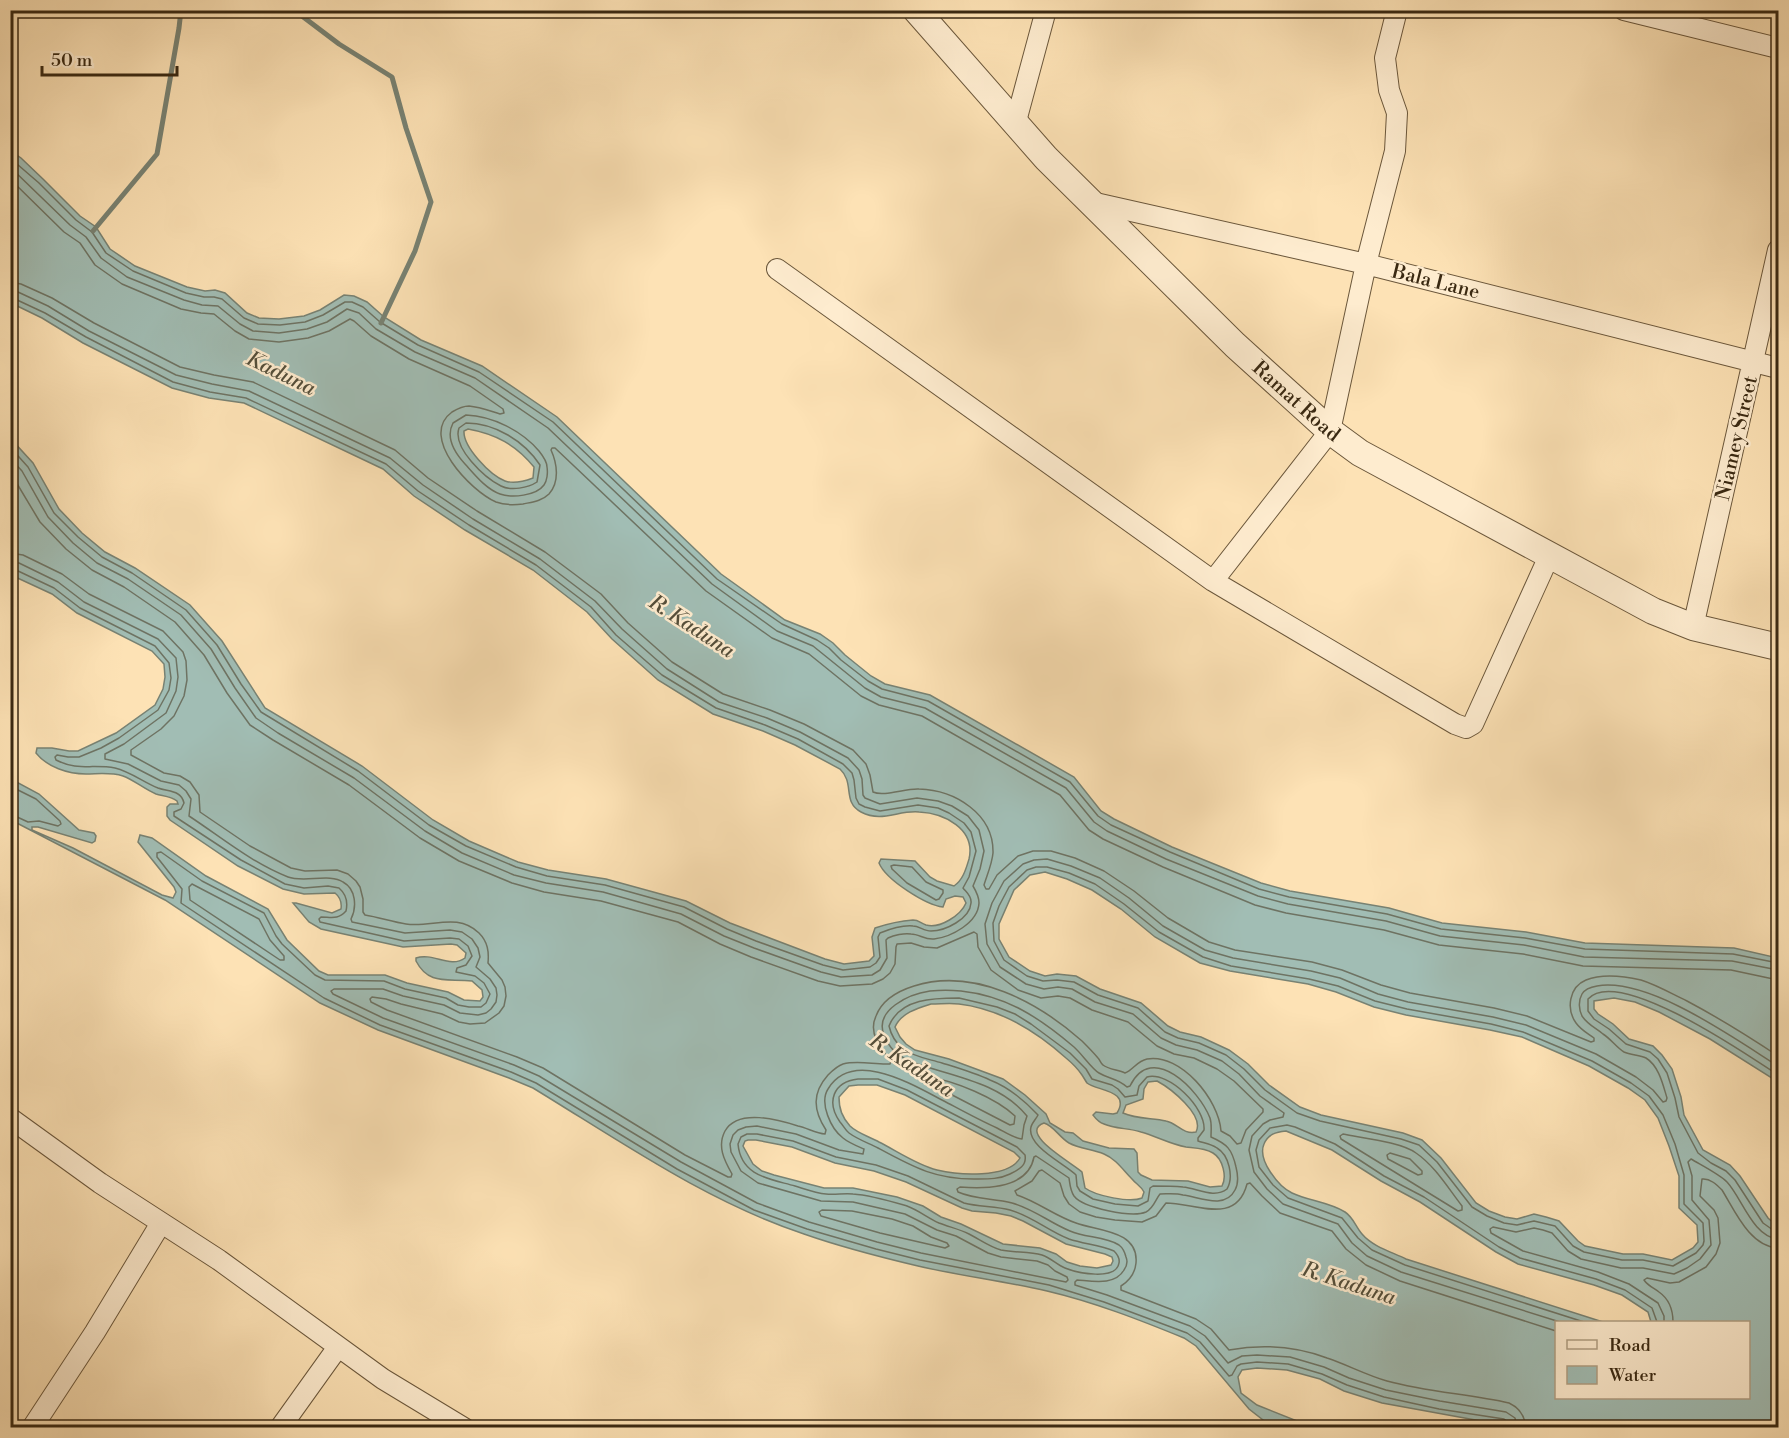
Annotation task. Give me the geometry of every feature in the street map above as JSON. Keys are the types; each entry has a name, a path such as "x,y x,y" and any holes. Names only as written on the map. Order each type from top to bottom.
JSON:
{"street":[{"name":"Ramat Road","path":"916,10 1046,158 1235,345 1330,431 1360,453 1653,610 1693,627 1779,647"},
{"path":"1015,125 1046,10"},
{"path":"1213,582 1330,431 1366,264 1395,151 1397,113 1389,90 1385,58 1397,10"},
{"path":"1624,10 1779,48"},
{"name":"Bala Lane","path":"1091,202 1366,264 1779,368"},
{"name":"Niamey Street","path":"1693,627 1779,250"},
{"path":"777,269 1213,582 1455,724 1466,728 1473,724 1550,554"},
{"path":"10,1118 100,1184 219,1260 382,1379 464,1428"},
{"path":"32,1428 95,1332 161,1222"},
{"path":"280,1428 338,1347"}],"water":[{"path":"11,151 80,216 96,227 110,249 135,266 187,287 225,293 247,313 259,318 279,319 304,316 320,310 344,295 354,296 367,302 384,317 421,340 482,366 557,417 721,574 785,620 820,634 871,676 885,684 930,695 1074,777 1101,811 1172,847 1261,883 1290,891 1389,908 1442,923 1526,932 1585,943 1734,948 1778,958 1778,1082 1710,1039 1635,1002 1614,998 1594,1001 1594,1009 1629,1039 1653,1046 1662,1055 1672,1069 1684,1115 1703,1150 1730,1165 1768,1218 1778,1227 1778,1427 1514,1427 1382,1403 1344,1391 1320,1379 1287,1370 1257,1368 1242,1370 1238,1377 1241,1393 1257,1405 1312,1427 1272,1427 1249,1409 1196,1346 1184,1338 1065,1295 889,1259 832,1243 768,1221 665,1169 533,1088 378,1030 320,1003 165,900 11,820 11,779 39,794 79,830 94,833 96,836 92,843 38,827 32,827 32,830 73,848 162,895 173,898 176,892 174,887 138,842 140,835 152,838 206,876 268,909 287,940 319,971 328,975 385,975 407,983 448,992 464,1000 480,1001 483,997 482,990 472,981 433,978 421,969 416,961 416,958 429,957 459,961 465,958 466,953 457,945 403,947 321,929 309,922 293,903 332,913 341,909 340,900 335,893 304,894 283,889 238,866 170,820 167,816 167,807 170,804 178,804 175,799 156,794 123,776 65,771 52,766 36,753 37,748 78,751 116,733 155,705 163,689 164,664 152,651 77,613 52,594 11,575 11,439 33,463 59,509 82,533 105,552 135,568 190,605 222,641 265,708 362,766 433,820 469,841 518,862 548,870 606,879 686,901 730,923 844,964 869,961 874,956 872,937 875,928 913,920 926,925 937,925 955,916 966,903 963,897 955,896 946,899 943,907 917,897 883,870 879,863 881,859 915,861 930,877 954,886 960,881 965,870 970,848 963,831 948,819 929,813 911,812 876,816 861,812 852,803 847,780 840,769 763,731 713,714 658,680 612,639 587,612 533,570 465,530 414,496 383,469 244,403 209,398 172,388 83,343 42,318 11,303","holes":["468,429 488,434 513,447 534,467 533,478 512,482 499,478 485,467 473,452 468,445 464,431","1045,872 1092,890 1121,909 1155,937 1200,963 1230,971 1308,984 1374,1007 1406,1015 1522,1037 1589,1066 1645,1100 1658,1118 1679,1176 1679,1208 1697,1225 1698,1242 1693,1248 1672,1260 1643,1254 1623,1254 1585,1246 1559,1221 1534,1214 1517,1219 1489,1211 1476,1203 1441,1158 1422,1140 1403,1133 1321,1115 1300,1107 1269,1085 1248,1064 1229,1050 1201,1037 1180,1032 1168,1026 1141,1003 1100,989 1076,976 1057,974 1045,976 1030,971 1009,957 999,939 999,924 1014,890 1030,875","931,1004 959,1004 974,1007 1003,1016 1030,1030 1055,1048 1079,1071 1087,1083 1111,1092 1120,1100 1117,1113 1096,1112 1093,1115 1099,1121 1113,1127 1141,1132 1180,1146 1210,1151 1222,1164 1224,1178 1222,1186 1210,1187 1188,1181 1152,1180 1138,1172 1137,1153 1134,1149 1109,1148 1083,1141 1073,1133 1065,1132 1050,1123 1046,1114 1003,1079 949,1059 915,1050 906,1044 895,1027 901,1018 910,1012","1157,1081 1185,1103 1196,1118 1196,1132 1187,1132 1166,1121 1123,1113 1126,1105 1143,1099 1144,1089 1148,1082","877,1085 905,1095 1014,1152 1020,1158 1014,1165 1005,1169 982,1174 957,1173 930,1168 860,1133 847,1123 842,1113 839,1097 849,1086","1044,1123 1069,1143 1108,1156 1141,1188 1144,1192 1142,1198 1130,1200 1113,1198 1085,1188 1082,1172 1042,1141 1037,1134 1038,1128","1286,1131 1332,1150 1518,1264 1622,1295 1648,1312 1651,1321 1750,1321 1750,1399 1555,1399 1555,1321 1600,1321 1406,1259 1377,1246 1366,1239 1345,1212 1292,1193 1276,1179 1266,1165 1264,1144 1273,1134","756,1140 792,1147 835,1163 874,1171 906,1182 962,1208 1011,1216 1066,1244 1105,1254 1112,1257 1113,1261 1111,1265 1097,1268 1080,1266 1040,1248 1003,1244 941,1217 923,1206 897,1197 853,1188 824,1188 774,1175 762,1171 753,1164 743,1146 745,1141"]}],"waterway":[{"path":"93,231 157,154 181,10"},
{"path":"294,10 339,44 392,77 406,128 431,202 415,251 381,323"}],"water label":[{"name":"Kaduna","path":"281,373"},
{"name":"R. Kaduna","path":"692,626"},
{"name":"R. Kaduna","path":"912,1065"},
{"name":"R. Kaduna","path":"1349,1283"}]}
